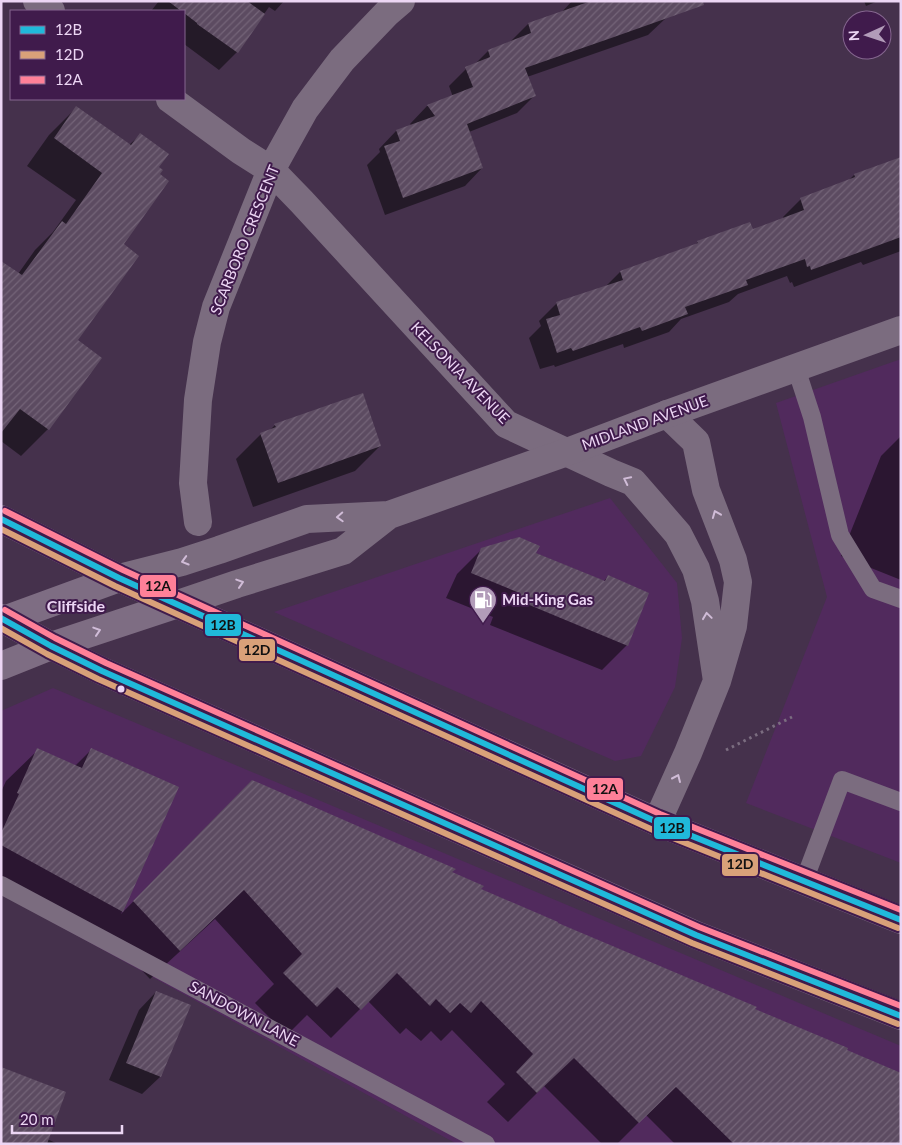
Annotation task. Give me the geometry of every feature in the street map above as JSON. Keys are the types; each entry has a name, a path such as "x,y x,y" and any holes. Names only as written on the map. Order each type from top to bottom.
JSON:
{"main road":[{"path":"1,518 119,578 657,822 901,920"},
{"name":"MIDLAND AVENUE","path":"2,619 119,578"},
{"name":"MIDLAND AVENUE","path":"1,666 51,646 178,604"},
{"path":"2,619 102,671 696,935 901,1016"}],"street":[{"path":"37,1 49,10"},
{"name":"SCARBORO CRESCENT","path":"198,522 193,482 198,400 207,342 216,306 271,170 305,109 342,60 401,1"},
{"name":"KELSONIA AVENUE","path":"171,100 241,151 271,170 506,424 632,482 678,534 696,569 705,601 717,681"},
{"name":"MIDLAND AVENUE","path":"119,578 214,552 307,519 389,515 901,330"},
{"path":"657,822 688,753 717,681 733,626 738,582 733,560 706,490 696,442 667,414"},
{"name":"MIDLAND AVENUE","path":"178,604 343,551 389,515"}],"lane":[{"path":"796,368 812,418 840,535 873,589 901,599"},
{"path":"804,881 842,780 901,802"},
{"name":"SANDOWN LANE","path":"1,885 486,1144"}],"path":[{"path":"688,753 718,753 792,717"}],"shaded area":[{"path":"901,359 901,863 746,803 827,597 776,403"},
{"path":"610,498 677,583 682,638 675,687 641,756 615,761 274,612"},
{"path":"53,688 901,1046 901,1144 457,1144 1,894 1,711"}],"building":[{"path":"168,1 247,1 265,14 238,53 197,24 185,14 185,10 180,10"},
{"path":"591,1 703,1 704,5 525,68 536,96 467,124 483,168 403,198 384,146 400,141 396,130 435,116 427,105 473,87 465,67 490,57 488,50 531,33 528,23"},
{"path":"76,106 131,145 140,133 169,154 159,167 163,170 160,174 169,181 124,244 139,256 78,340 102,358 49,430 20,409 1,433 1,261 22,275 62,221 66,224 102,173 54,138"},
{"path":"901,157 901,237 811,270 810,266 807,267 805,259 746,280 748,285 685,307 688,314 642,331 640,327 573,351 571,348 557,353 546,319 560,315 556,302 623,280 620,271 698,243 697,241 750,222 753,229 804,210 800,198 855,177 854,174"},
{"path":"363,393 381,446 278,483 260,433 276,427 274,424"},
{"path":"519,537 540,546 536,553 605,581 608,575 649,593 628,646 515,599 517,592 471,573 481,548"},
{"path":"37,748 82,768 91,748 179,787 123,912 1,845 1,833"},
{"path":"252,780 456,869 452,872 484,886 481,889 757,1007 755,1009 848,1048 847,1050 901,1073 901,1144 734,1144 676,1087 639,1123 574,1058 537,1093 516,1072 533,1054 481,1001 471,1013 460,1003 450,1013 436,999 430,1006 397,973 361,1010 337,987 317,1007 283,973 302,954 244,890 180,951 133,901"},
{"path":"156,991 191,1005 161,1077 126,1063"},
{"path":"1,1067 66,1092 47,1144 1,1144"}],"transit line":[{"name":"12A","path":"5,511 123,570 660,814 901,910"},
{"name":"12B","path":"1,519 119,578 657,822 901,920"},
{"name":"12D","path":"1,529 115,586 653,830 898,928"},
{"name":"12A","path":"5,610 55,638 106,663 699,927 901,1006"},
{"name":"12B","path":"1,618 51,646 102,671 696,935 901,1016"},
{"name":"12D","path":"1,628 47,654 98,679 692,943 898,1024"}],"place":[{"name":"Mid-King Gas","path":"483,624"}],"district":[{"name":"Cliffside","path":"76,606"}]}
